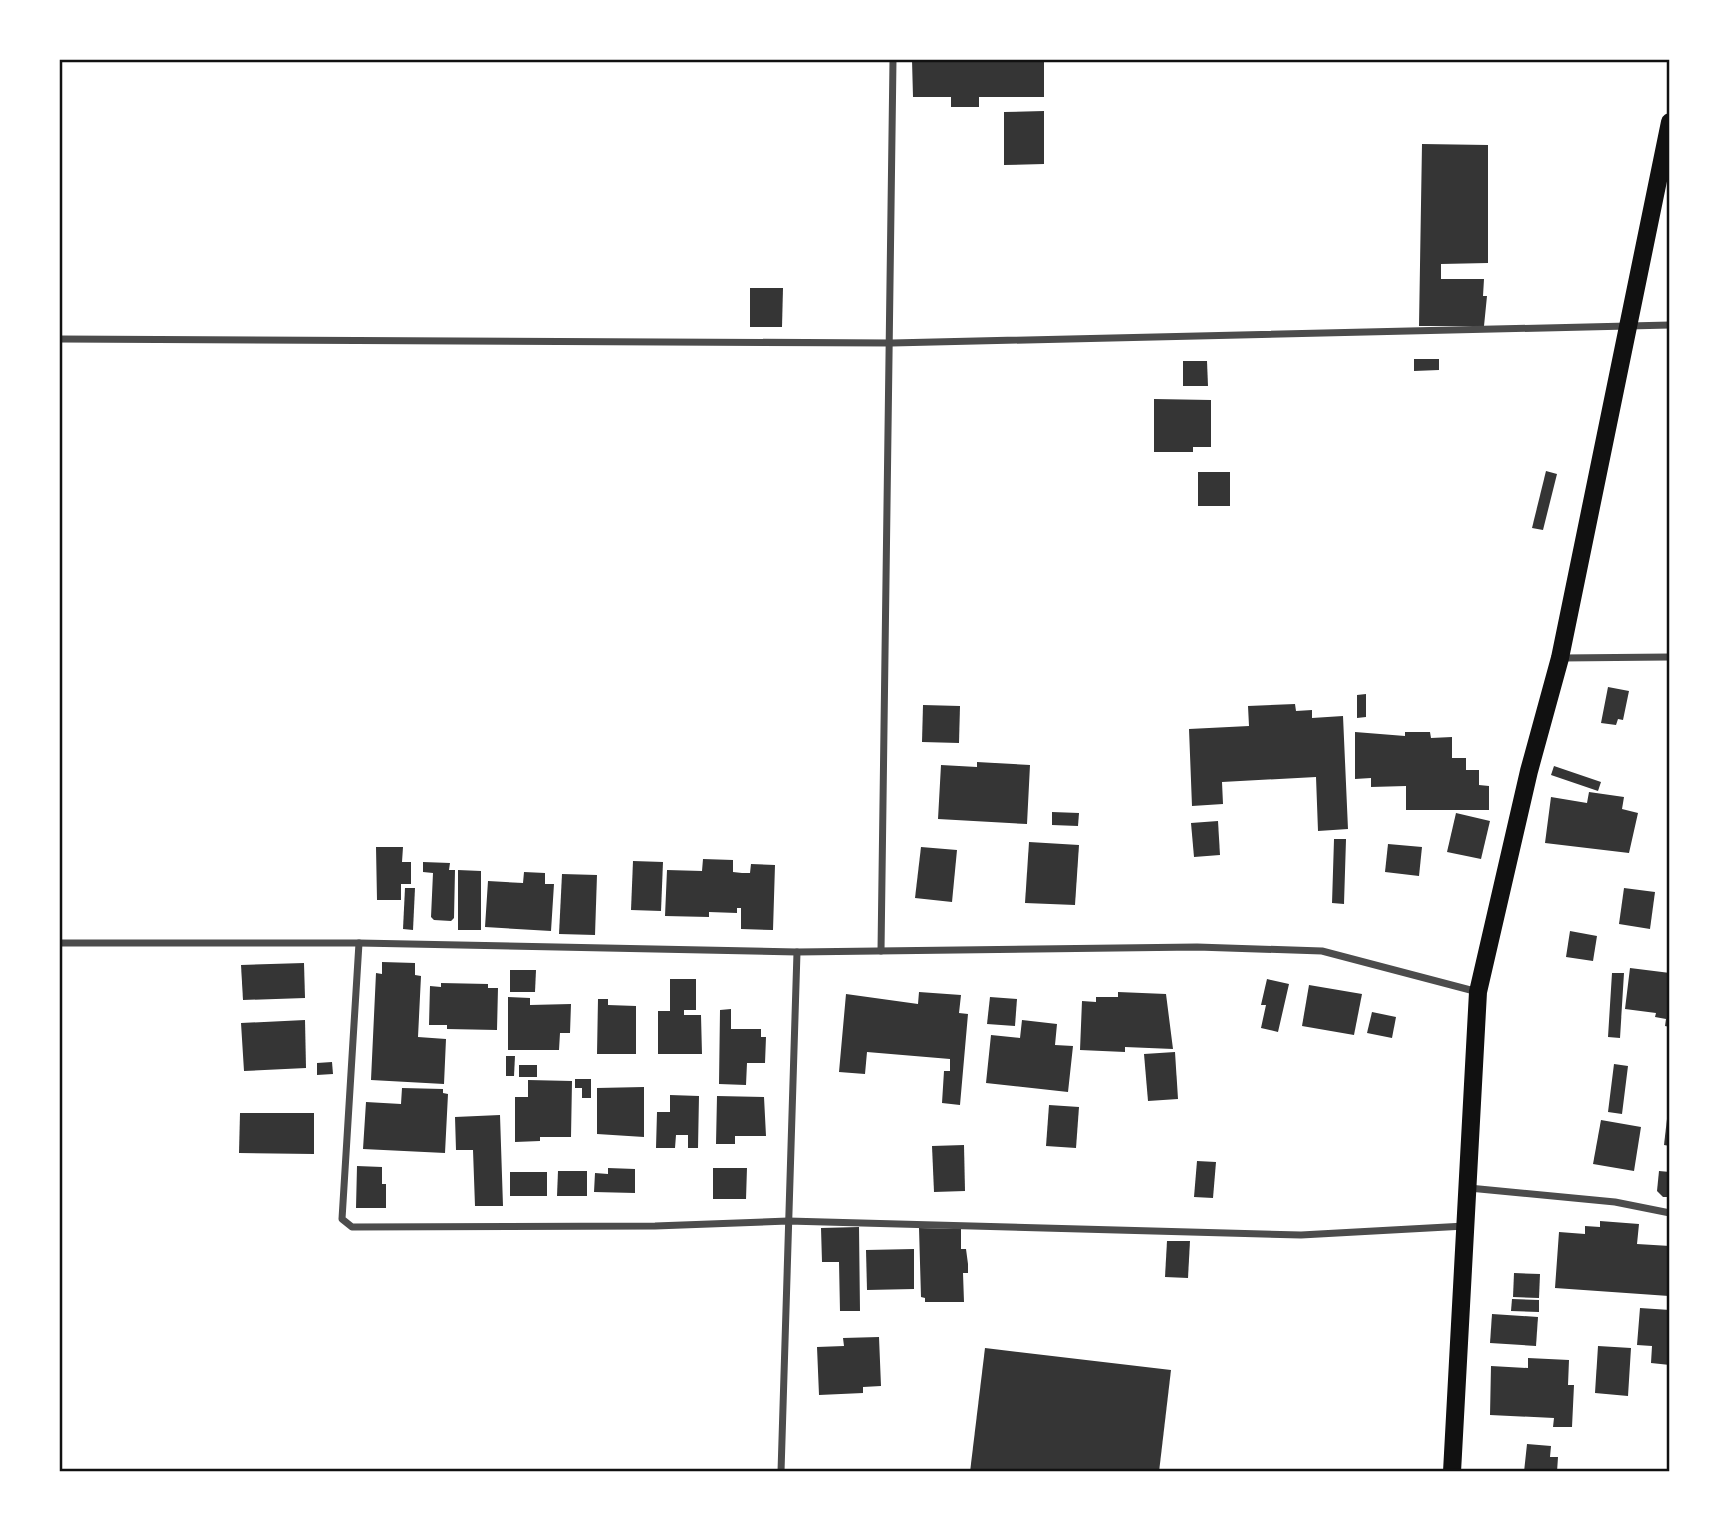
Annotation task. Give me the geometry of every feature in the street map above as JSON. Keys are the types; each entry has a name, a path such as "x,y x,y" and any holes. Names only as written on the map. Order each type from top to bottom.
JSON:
{"main road":[{"path":"1452,1472 1478,992 1529,771 1560,658 1670,122"}],"street":[{"path":"881,951 892,343 893,60"},
{"path":"60,339 892,343 1670,325"},
{"path":"1560,658 1670,657"},
{"path":"60,943 359,943 797,952 1197,947 1322,951 1478,992"},
{"path":"359,943 342,1219 352,1227 655,1226 788,1221 1301,1235 1467,1225"},
{"path":"781,1472 797,952"},
{"path":"1469,1188 1615,1202 1670,1213"}],"building":[{"path":"912,60 1044,60 1044,97 979,97 979,107 951,107 951,97 913,97"},
{"path":"1044,111 1044,164 1004,165 1004,112"},
{"path":"1422,144 1488,145 1488,263 1441,264 1441,279 1484,279 1483,296 1487,296 1484,326 1419,326"},
{"path":"750,288 783,288 782,327 750,327"},
{"path":"1414,359 1439,359 1439,370 1414,371"},
{"path":"1183,361 1207,361 1208,386 1183,386"},
{"path":"1154,399 1211,400 1211,447 1193,447 1193,452 1154,452"},
{"path":"1546,471 1557,474 1543,530 1532,528"},
{"path":"1198,472 1230,472 1230,506 1198,506"},
{"path":"1608,687 1629,691 1623,720 1618,719 1616,725 1601,723"},
{"path":"1366,694 1366,717 1357,718 1357,695"},
{"path":"1295,704 1296,711 1312,710 1312,718 1343,716 1348,829 1318,831 1316,777 1222,782 1223,804 1192,806 1189,729 1249,726 1248,706"},
{"path":"923,705 960,706 959,743 922,742"},
{"path":"1355,732 1405,736 1405,732 1430,732 1431,738 1452,737 1452,758 1466,758 1466,770 1479,770 1479,785 1489,786 1489,810 1406,810 1406,786 1371,787 1371,778 1355,779"},
{"path":"977,762 1030,765 1027,824 938,819 941,765 977,767"},
{"path":"1554,766 1601,782 1598,791 1551,775"},
{"path":"1589,792 1624,797 1622,809 1638,813 1629,853 1545,843 1551,797 1587,803"},
{"path":"1052,812 1079,813 1078,826 1052,825"},
{"path":"1456,813 1490,821 1481,859 1447,852"},
{"path":"1218,821 1220,855 1194,857 1191,823"},
{"path":"1334,839 1346,839 1344,904 1332,903"},
{"path":"1029,842 1079,845 1075,905 1025,903"},
{"path":"1388,844 1422,847 1419,876 1385,872"},
{"path":"376,847 403,847 402,862 411,862 411,884 401,884 401,900 377,900"},
{"path":"921,847 957,850 952,902 915,898"},
{"path":"703,859 733,860 733,872 742,873 750,873 751,864 775,865 773,930 741,929 741,908 737,908 737,913 709,912 709,917 665,916 667,870 702,871"},
{"path":"633,861 663,862 661,911 631,910"},
{"path":"423,862 450,863 449,870 455,870 454,918 451,921 434,920 431,917 433,873 423,872"},
{"path":"458,870 481,871 481,930 458,930"},
{"path":"524,872 545,873 545,884 554,884 551,931 485,927 488,881 523,883"},
{"path":"562,874 597,875 595,935 559,934"},
{"path":"405,888 415,888 413,930 403,929"},
{"path":"1624,888 1655,892 1650,929 1619,924"},
{"path":"1570,931 1597,936 1593,961 1566,957"},
{"path":"382,962 415,963 415,975 421,976 418,1037 446,1039 444,1084 371,1080 376,973 382,974"},
{"path":"304,963 305,998 243,1000 241,965"},
{"path":"1630,968 1670,973 1670,1027 1665,1026 1666,1019 1655,1017 1656,1013 1625,1009"},
{"path":"510,970 536,970 535,992 510,992"},
{"path":"1612,973 1624,973 1620,1038 1608,1037"},
{"path":"670,979 696,979 696,1010 684,1010 684,1015 701,1015 702,1054 658,1054 658,1011 670,1011"},
{"path":"1267,979 1289,984 1278,1032 1261,1028 1266,1005 1261,1005"},
{"path":"441,983 488,984 488,988 498,988 497,1030 447,1029 447,1025 429,1025 430,986 441,987"},
{"path":"1309,985 1362,994 1354,1035 1302,1026"},
{"path":"919,992 961,995 959,1013 968,1014 960,1105 942,1103 944,1071 950,1071 950,1059 867,1052 865,1074 839,1072 846,994 918,1004"},
{"path":"1118,992 1166,994 1173,1049 1125,1047 1125,1052 1080,1050 1082,1001 1096,1002 1096,997 1118,997"},
{"path":"508,997 530,998 530,1005 571,1004 570,1033 560,1033 559,1050 508,1050"},
{"path":"990,997 1017,999 1015,1026 987,1024"},
{"path":"598,999 608,999 608,1005 636,1006 636,1054 597,1054"},
{"path":"731,1009 731,1029 761,1029 761,1037 766,1037 765,1063 747,1063 746,1085 719,1084 720,1010"},
{"path":"1372,1012 1396,1017 1392,1038 1367,1033"},
{"path":"305,1020 306,1068 244,1071 241,1023"},
{"path":"1022,1020 1057,1024 1055,1045 1073,1046 1068,1092 986,1083 991,1035 1020,1038"},
{"path":"1175,1052 1178,1099 1148,1101 1144,1054"},
{"path":"506,1056 515,1056 514,1076 506,1076"},
{"path":"332,1062 333,1074 317,1075 317,1063"},
{"path":"1614,1064 1628,1066 1622,1114 1608,1112"},
{"path":"519,1065 537,1065 537,1077 519,1077"},
{"path":"575,1079 591,1079 591,1098 582,1098 582,1088 575,1088"},
{"path":"528,1080 572,1081 571,1137 540,1137 540,1141 515,1142 515,1097 528,1097"},
{"path":"644,1087 644,1137 597,1134 597,1088"},
{"path":"402,1088 443,1089 443,1093 448,1094 445,1153 363,1149 366,1102 401,1104"},
{"path":"670,1095 699,1096 698,1148 688,1148 688,1135 676,1135 675,1148 656,1148 657,1112 670,1112"},
{"path":"717,1096 764,1097 766,1136 735,1136 735,1144 716,1144"},
{"path":"1049,1105 1079,1107 1076,1148 1046,1146"},
{"path":"1670,1110 1670,1146 1664,1145"},
{"path":"240,1113 314,1113 314,1154 239,1153"},
{"path":"500,1115 503,1206 475,1206 473,1150 456,1150 455,1117"},
{"path":"1601,1120 1641,1127 1634,1171 1593,1164"},
{"path":"964,1145 965,1191 934,1192 932,1146"},
{"path":"1197,1161 1216,1162 1213,1198 1194,1197"},
{"path":"357,1166 382,1167 382,1184 386,1184 386,1208 356,1208"},
{"path":"608,1168 635,1169 635,1193 594,1192 595,1173 608,1174"},
{"path":"713,1168 747,1168 746,1199 713,1199"},
{"path":"558,1171 587,1171 587,1196 557,1196"},
{"path":"1659,1171 1670,1172 1670,1197 1663,1197 1657,1191"},
{"path":"510,1172 547,1172 547,1196 510,1196"},
{"path":"1600,1221 1639,1224 1637,1244 1670,1246 1669,1296 1555,1288 1559,1232 1585,1234 1585,1226 1600,1227"},
{"path":"859,1227 860,1311 840,1311 839,1262 822,1262 821,1228"},
{"path":"919,1228 961,1229 961,1249 966,1249 968,1264 968,1273 963,1273 964,1302 925,1302 925,1298 921,1297"},
{"path":"1167,1241 1190,1241 1188,1278 1165,1277"},
{"path":"914,1249 914,1289 867,1290 866,1250"},
{"path":"1514,1273 1540,1274 1539,1298 1513,1297"},
{"path":"1512,1299 1539,1300 1539,1312 1511,1311"},
{"path":"1640,1308 1670,1310 1670,1365 1651,1363 1652,1346 1637,1345"},
{"path":"1492,1314 1538,1317 1536,1346 1490,1343"},
{"path":"879,1337 881,1386 863,1387 863,1393 819,1395 817,1347 844,1346 843,1338"},
{"path":"1598,1346 1631,1348 1628,1396 1595,1393"},
{"path":"985,1348 1171,1370 1159,1472 970,1472"},
{"path":"1528,1358 1569,1360 1568,1385 1574,1385 1572,1427 1553,1427 1554,1418 1490,1415 1491,1366 1528,1368"},
{"path":"1527,1444 1551,1446 1550,1457 1558,1457 1557,1472 1524,1472"}]}
